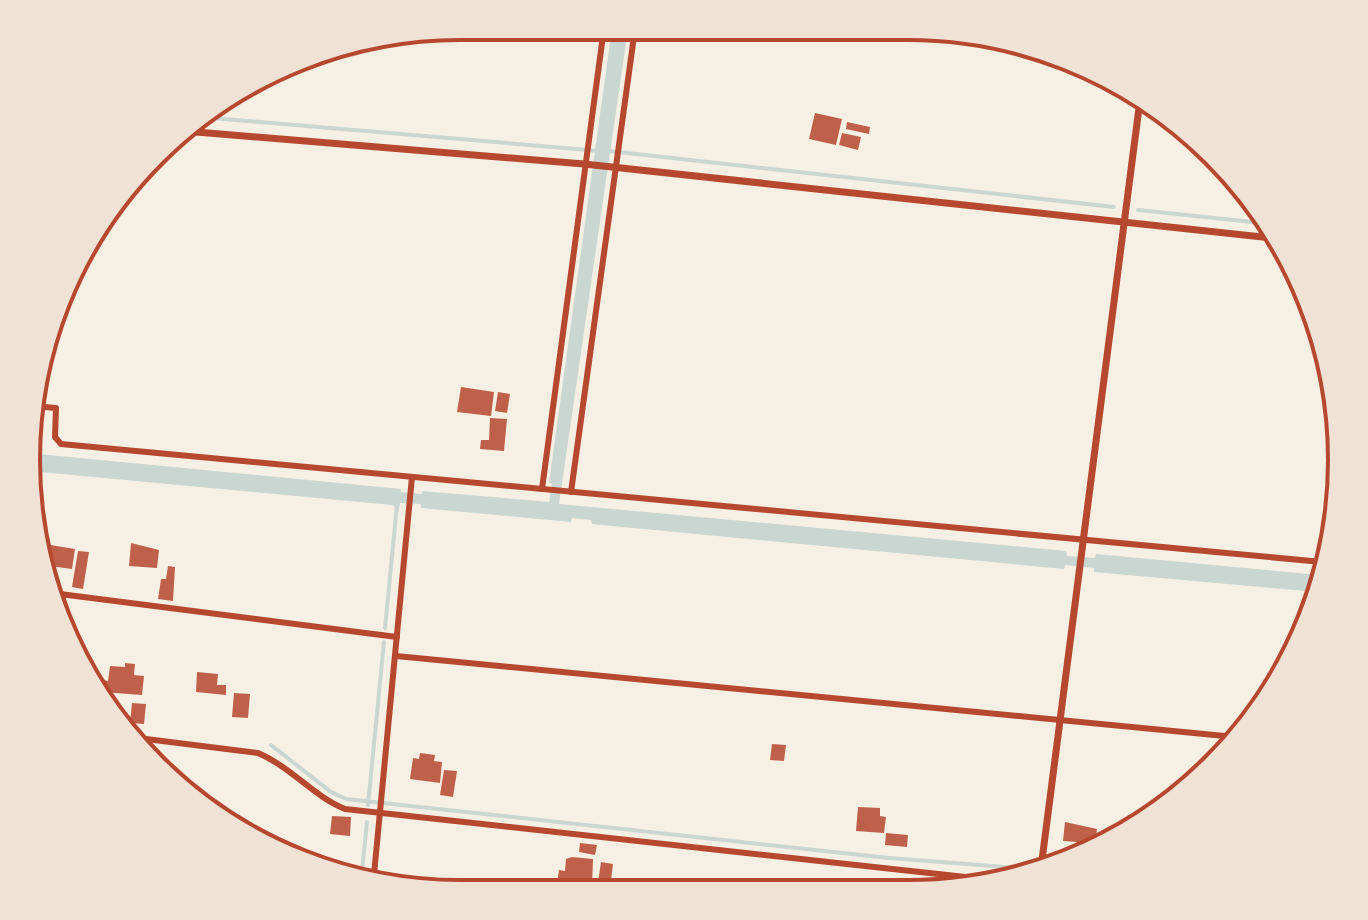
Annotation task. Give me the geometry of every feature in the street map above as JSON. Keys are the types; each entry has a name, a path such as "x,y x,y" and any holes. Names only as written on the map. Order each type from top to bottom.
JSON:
{"street":[{"path":"545,490 602,40"},
{"path":"567,492 633,40"},
{"path":"1042,858 1139,110"},
{"path":"198,132 586,164 1264,237"},
{"path":"44,408 58,410 55,437 61,444 1316,561"},
{"path":"374,871 412,477"},
{"path":"62,594 397,637"},
{"path":"396,656 1225,736"},
{"path":"146,739 258,753 278,761 328,802 345,809 380,809 960,876"}],"shaded area":[{"path":"610,40 626,40 559,504 1066,551 1067,556 1095,558 1096,554 1312,574 1307,591 1094,572 1094,568 1065,565 1064,569 592,524 591,520 572,518 571,522 421,508 421,504 400,503 399,509 392,505 40,472 40,454 401,489 401,492 422,494 422,491 549,502 552,484 549,483"}],"building":[{"path":"815,113 842,119 836,145 809,139"},
{"path":"847,122 870,127 869,134 846,129"},
{"path":"842,133 861,137 858,150 839,145"},
{"path":"461,387 494,392 491,416 457,412"},
{"path":"498,392 510,394 507,413 495,411"},
{"path":"490,418 507,419 504,451 480,449 481,440 489,440"},
{"path":"131,543 159,550 157,568 129,566"},
{"path":"49,545 75,549 72,569 53,567"},
{"path":"78,551 89,552 83,589 72,587"},
{"path":"168,566 175,567 173,601 158,599 161,579 166,579"},
{"path":"125,663 135,664 134,675 144,676 142,695 111,693 103,681 108,681 110,666 125,667"},
{"path":"197,672 218,674 217,685 226,685 226,695 196,692"},
{"path":"234,693 250,694 248,718 232,717"},
{"path":"132,703 146,704 144,724 130,720"},
{"path":"772,744 786,745 784,761 770,760"},
{"path":"420,753 435,755 434,761 442,762 440,783 410,779 413,758 419,759"},
{"path":"444,770 457,771 453,797 440,795"},
{"path":"858,807 880,808 880,816 886,817 884,833 856,831"},
{"path":"332,816 351,817 350,836 330,834"},
{"path":"1065,822 1097,829 1096,836 1077,845 1077,842 1063,841"},
{"path":"886,833 908,835 907,847 885,845"},
{"path":"580,843 597,845 595,855 579,852"},
{"path":"566,859 593,859 592,880 557,880 559,870 565,871"},
{"path":"601,862 613,864 611,880 598,880"}],"waterway":[{"path":"216,118 600,151"},
{"path":"609,151 1114,207"},
{"path":"1138,210 1254,222"},
{"path":"385,628 397,505"},
{"path":"368,805 384,642"},
{"path":"271,745 331,792 346,799 889,858 1010,867"},
{"path":"362,869 367,822"}]}
